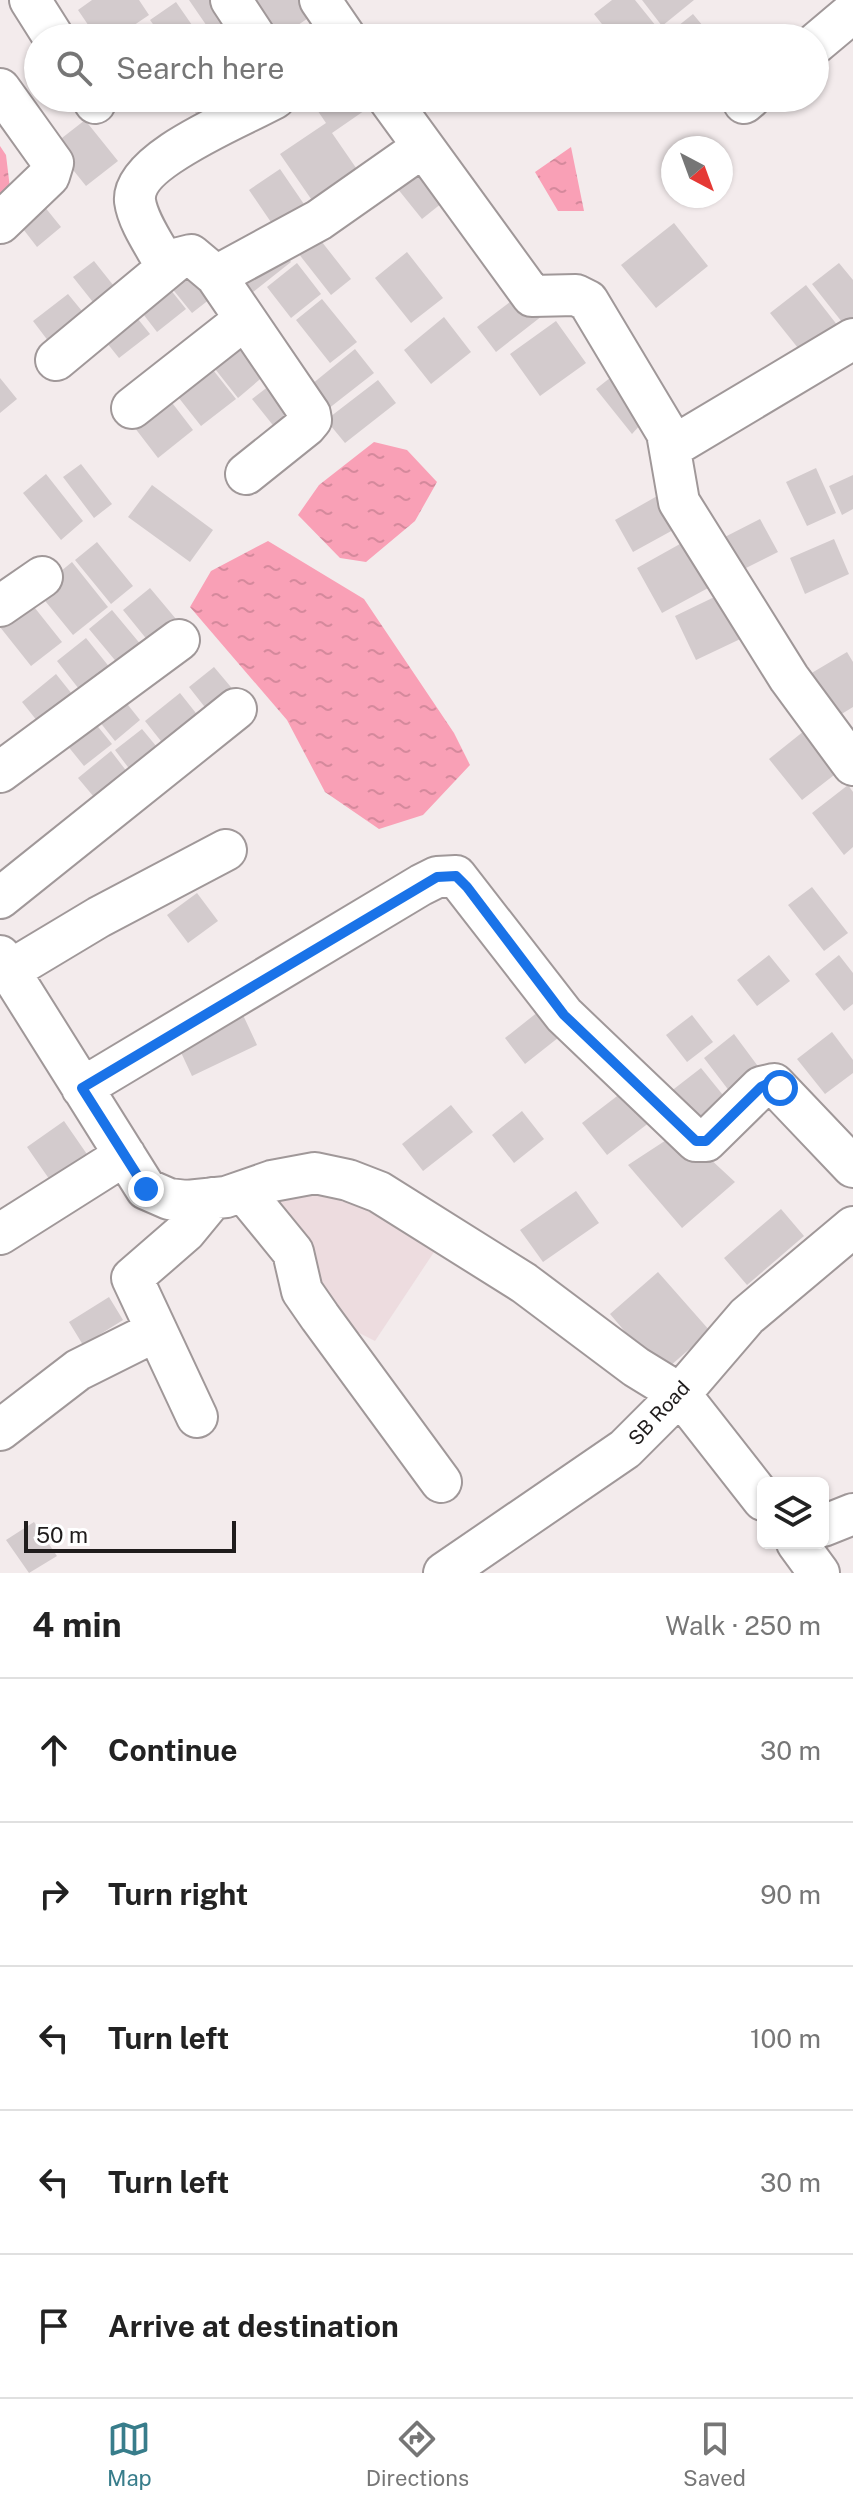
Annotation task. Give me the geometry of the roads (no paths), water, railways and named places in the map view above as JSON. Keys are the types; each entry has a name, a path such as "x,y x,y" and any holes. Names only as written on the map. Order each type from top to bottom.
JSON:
{"street":[{"path":"30,0 45,24"},
{"path":"231,0 247,24"},
{"path":"320,0 336,24"},
{"path":"829,32 853,12"},
{"path":"0,89 53,163 49,176 0,223"},
{"path":"167,268 139,212 135,199 138,185 156,164 177,149 248,112"},
{"path":"398,112 532,296 536,299 576,295 588,301 667,433 672,447 674,489 679,502 789,678 853,765"},
{"path":"216,276 319,220 423,147"},
{"path":"56,360 188,254 216,276 311,420 246,474"},
{"path":"132,408 244,320"},
{"path":"672,447 853,339"},
{"path":"0,606 42,577"},
{"path":"0,772 179,640"},
{"path":"0,898 236,709"},
{"path":"226,850 5,963 146,1189 169,1199 228,1195 272,1181 315,1173 348,1180 379,1192 524,1283 636,1367 680,1394 757,1492"},
{"path":"82,1088 421,885 437,877 456,876 564,1015 696,1141 706,1141 761,1087 774,1084 853,1167"},
{"path":"0,1234 125,1155"},
{"path":"197,1417 154,1332 132,1278 228,1195"},
{"path":"228,1195 293,1252 302,1291 441,1482"},
{"name":"SB Road","path":"444,1573 625,1449 680,1394 747,1316 853,1227"},
{"path":"0,1430 78,1370 154,1332"},
{"path":"829,1524 853,1514"},
{"path":"801,1549 819,1573"}],"water":[{"path":"0,146 6,155 12,205 0,217"},
{"path":"571,147 584,211 558,211 535,172"},
{"path":"374,442 407,450 437,482 415,521 366,562 340,558 298,515 319,485"},
{"path":"268,541 364,599 454,733 470,765 423,815 379,829 325,792 287,720 190,607 211,571"}]}
